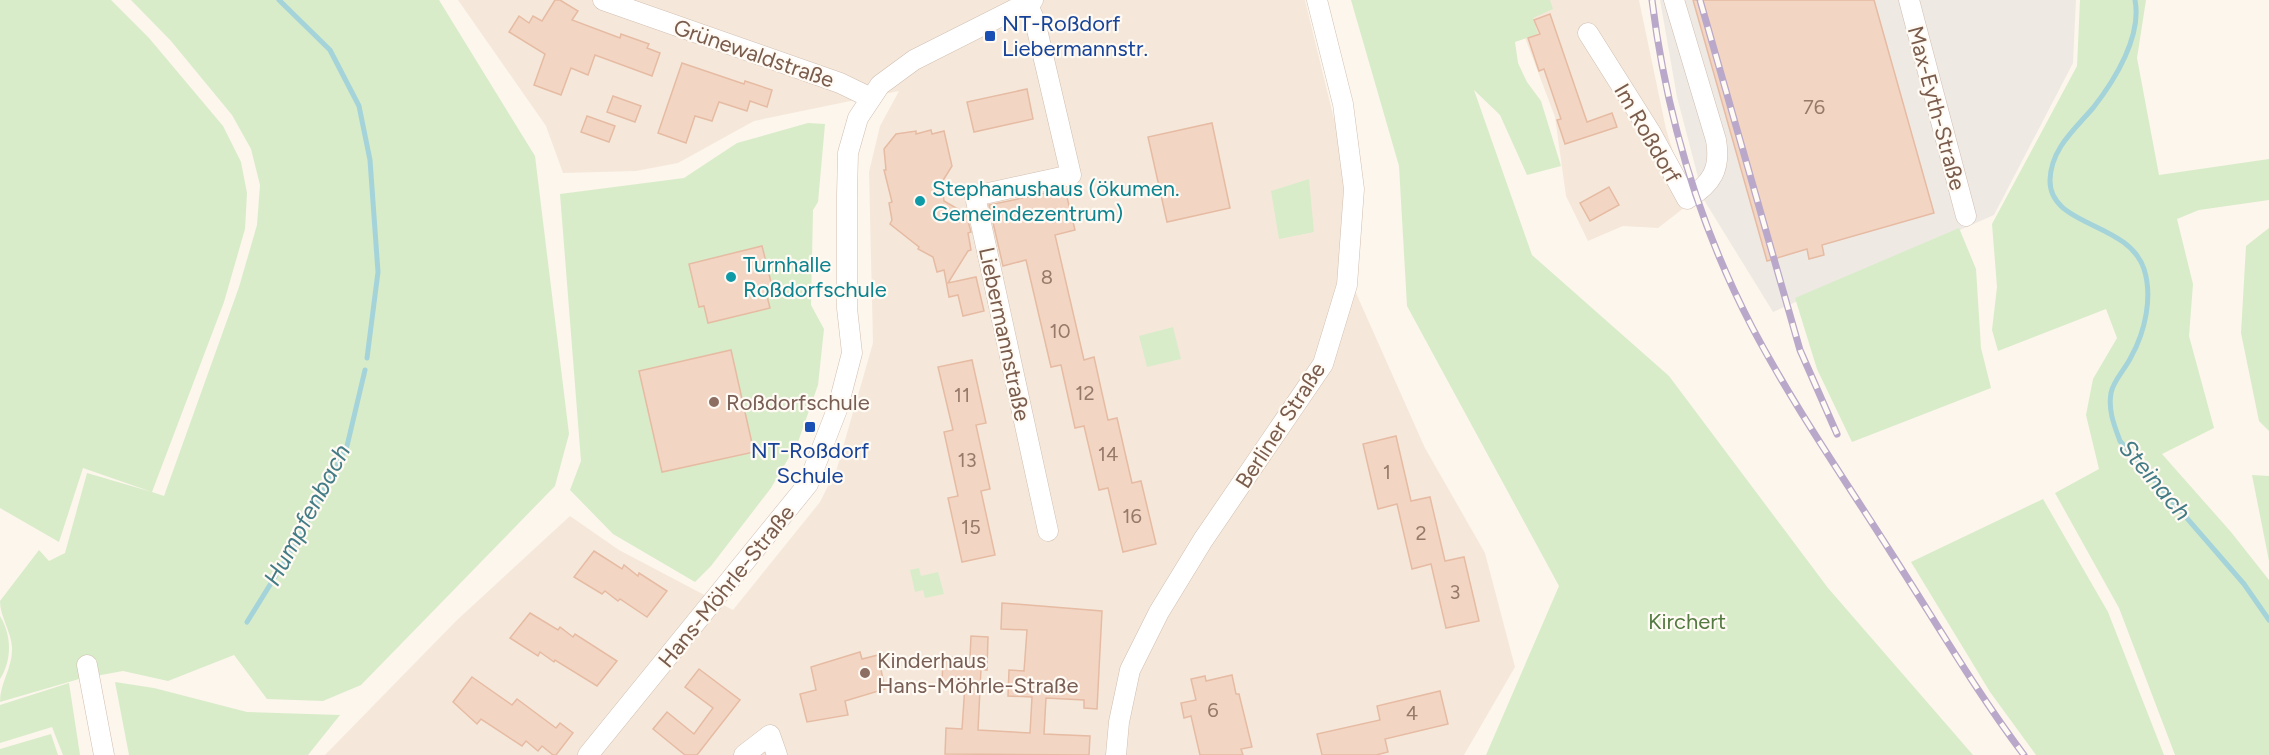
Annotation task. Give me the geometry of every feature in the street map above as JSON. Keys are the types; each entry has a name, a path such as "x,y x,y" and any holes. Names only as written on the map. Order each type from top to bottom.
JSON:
{"street":[{"name":"Grünewaldstraße","path":"603,0 840,82 871,98"},
{"name":"Berliner Straße","path":"1116,755 1119,722 1130,670 1159,612 1203,540 1323,364 1347,285 1354,189 1343,104 1317,0"},
{"name":"Im Roßdorf","path":"1588,33 1651,133 1687,199 1712,178 1719,160 1716,140 1674,0"},
{"name":"Max-Eyth-Straße","path":"1909,0 1966,216"},
{"name":"Hans-Möhrle-Straße","path":"588,755 808,484 838,407 852,353 847,302 848,153 858,118 879,85 914,60 1030,2"},
{"name":"Liebermannstraße","path":"1030,2 1071,175 975,196 1048,531"},
{"path":"87,665 104,755"},
{"path":"744,755 770,735 777,755"}],"shaded area":[{"path":"458,0 1305,0 1345,164 1340,257 1425,448 1485,553 1515,667 1464,755 325,755 456,621 570,516 619,550 733,610 820,502 837,468 873,343 869,172 880,126 899,91 754,121 678,163 636,171 563,173 546,126"},
{"path":"1520,0 1639,0 1666,129 1689,204 1658,228 1623,226 1588,241 1566,196 1555,117 1513,6"},
{"path":"1660,0 2076,0 2073,63 1994,215 1773,312 1704,200 1677,97"}],"green space":[{"path":"0,0 111,0 149,38 223,126 241,162 247,193 245,229 224,302 152,492 83,468 59,542 0,508"},
{"path":"131,0 439,0 535,156 569,434 555,486 361,685 323,701 267,699 234,655 168,681 123,671 79,679 0,702 11,662 12,647 0,601 39,550 49,561 65,553 87,473 164,496 239,287 257,225 260,185 251,149 232,115 171,41"},
{"name":"Kirchert","path":"1351,0 1550,0 1553,9 1533,18 1538,34 1515,42 1518,63 1527,82 1541,101 1561,166 1527,175 1500,115 1474,90 1532,255 1669,376 1828,588 1973,755 1486,755 1559,586 1407,306 1399,166"},
{"path":"2080,0 2146,0 2137,58 2159,175 2269,159 2269,200 2199,210 2177,219 2193,284 2189,336 2214,428 2162,454 2231,532 2269,580 2269,755 2175,755 2119,608 2055,493 2099,469 2086,415 2093,379 2117,338 2106,309 1998,351 1992,330 1997,287 1992,224 2077,66"},
{"path":"808,123 825,124 818,202 813,210 811,305 824,329 818,385 798,442 771,488 711,566 695,582 613,534 570,490 581,461 560,194 684,178 737,143"},
{"path":"1309,179 1314,232 1279,239 1271,191"},
{"path":"1959,228 1976,269 1981,348 1991,388 1852,442 1817,369 1795,298"},
{"path":"2269,228 2269,431 2259,421 2241,333 2246,246"},
{"path":"1173,327 1181,359 1147,367 1139,336"},
{"path":"2252,475 2269,476 2269,561"},
{"path":"2043,499 2108,612 2164,755 2036,755 1990,692 1911,562"},
{"path":"919,568 921,576 938,572 944,594 925,598 923,590 915,592 910,570"},
{"path":"0,616 7,632 9,648 7,664 0,679"},
{"path":"115,682 154,688 247,712 340,715 308,755 129,755"},
{"path":"69,683 80,755 63,755 52,727 0,743 0,705"},
{"path":"51,734 58,755 0,755 0,749"}],"building":[{"path":"555,0 560,0 578,11 572,20 620,38 621,34 649,44 647,48 660,53 652,76 595,55 588,75 571,68 561,95 534,85 545,54 509,32 519,16 529,23 533,16 542,21"},
{"path":"1693,0 1874,0 1934,213 1822,245 1824,255 1809,259 1807,249 1767,261"},
{"path":"1550,14 1587,122 1612,113 1617,127 1565,144 1557,120 1561,119 1544,69 1539,71 1528,38 1540,34 1534,20"},
{"path":"682,63 744,84 745,81 772,90 767,107 750,101 747,111 719,102 712,121 695,116 686,143 658,133"},
{"path":"1027,89 1033,119 974,132 967,102"},
{"path":"613,96 641,106 635,122 607,112"},
{"path":"587,116 615,126 609,142 581,132"},
{"path":"1212,123 1230,208 1167,222 1148,137"},
{"name":"Stephanushaus (ökumen. Gemeindezentrum)","path":"931,130 932,134 944,131 952,166 942,182 944,201 961,211 965,210 971,232 968,233 971,250 968,251 948,283 976,277 984,311 963,316 958,295 949,297 944,270 937,272 933,257 918,249 919,247 890,224 892,220 889,203 892,202 884,170 886,170 884,149 896,134 916,131 916,134"},
{"path":"1609,187 1619,205 1590,221 1580,203"},
{"path":"1065,189 1075,230 1055,235 1084,360 1094,357 1108,420 1117,418 1132,483 1141,481 1156,544 1123,552 1108,488 1099,490 1084,426 1075,428 1061,365 1051,367 1026,260 1003,266 989,205"},
{"name":"Turnhalle Roßdorfschule","path":"762,246 773,290 766,292 770,308 708,323 704,306 699,307 689,264"},
{"path":"731,350 754,452 662,472 639,371"},
{"path":"972,360 986,423 976,425 990,489 981,491 995,555 962,562 948,498 958,496 944,432 953,430 938,367"},
{"path":"1396,436 1411,501 1430,497 1445,561 1464,557 1479,621 1446,628 1431,564 1412,569 1397,504 1378,509 1363,444"},
{"path":"594,551 622,569 624,565 638,576 639,573 667,591 647,617 620,599 618,601 605,591 602,594 574,577"},
{"path":"1002,603 1102,611 1097,709 1084,708 1084,700 1046,698 1044,734 1090,736 1089,755 945,754 946,728 962,729 965,685 942,684 943,657 970,658 971,636 988,637 987,670 981,669 978,730 1030,733 1032,697 1008,696 1009,670 1024,671 1027,630 1001,629"},
{"path":"530,613 558,630 560,627 573,637 575,634 617,661 597,686 540,652 538,656 510,638"},
{"name":"Kinderhaus Hans-Möhrle-Straße","path":"860,652 862,659 878,655 885,689 845,701 848,715 807,722 800,694 816,690 811,667"},
{"path":"699,669 740,700 697,755 685,755 653,729 667,712 694,734 713,708 685,687"},
{"path":"1232,675 1252,747 1241,749 1243,755 1200,755 1191,716 1184,718 1181,703 1196,700 1191,679 1205,676 1206,681"},
{"path":"472,677 512,705 517,699 556,728 560,723 573,733 556,755 553,755 542,746 538,751 526,741 522,746 481,719 477,724 453,702"},
{"path":"1440,691 1448,724 1385,739 1388,752 1376,755 1322,755 1317,734 1380,720 1377,706"}],"waterway":[{"name":"Humpfenbach","path":"279,0 330,50 359,106 370,160 378,272 367,358"},
{"name":"Steinach","path":"2135,0 2136,14 2131,43 2118,71 2093,108 2071,132 2054,159 2050,180 2053,195 2062,207 2075,216 2122,241 2135,253 2147,280 2148,303 2144,326 2136,347 2111,393 2111,411 2120,441 2244,584 2269,620"},
{"name":"Humpfenbach","path":"247,622 299,538 347,446 365,370"}],"railway":[{"path":"1652,0 1666,85 1687,168 1716,249 1752,327 1784,384 1906,577 1972,680 2024,755"},
{"path":"1700,0 1800,350 1837,434"}],"place":[{"name":"NT-Roßdorf Liebermannstr.","path":"990,36"},
{"name":"Stephanushaus (ökumen. Gemeindezentrum)","path":"920,201"},
{"name":"Turnhalle Roßdorfschule","path":"731,277"},
{"name":"Roßdorfschule","path":"714,402"},
{"name":"NT-Roßdorf Schule","path":"810,427"},
{"name":"Kinderhaus Hans-Möhrle-Straße","path":"865,673"}]}
